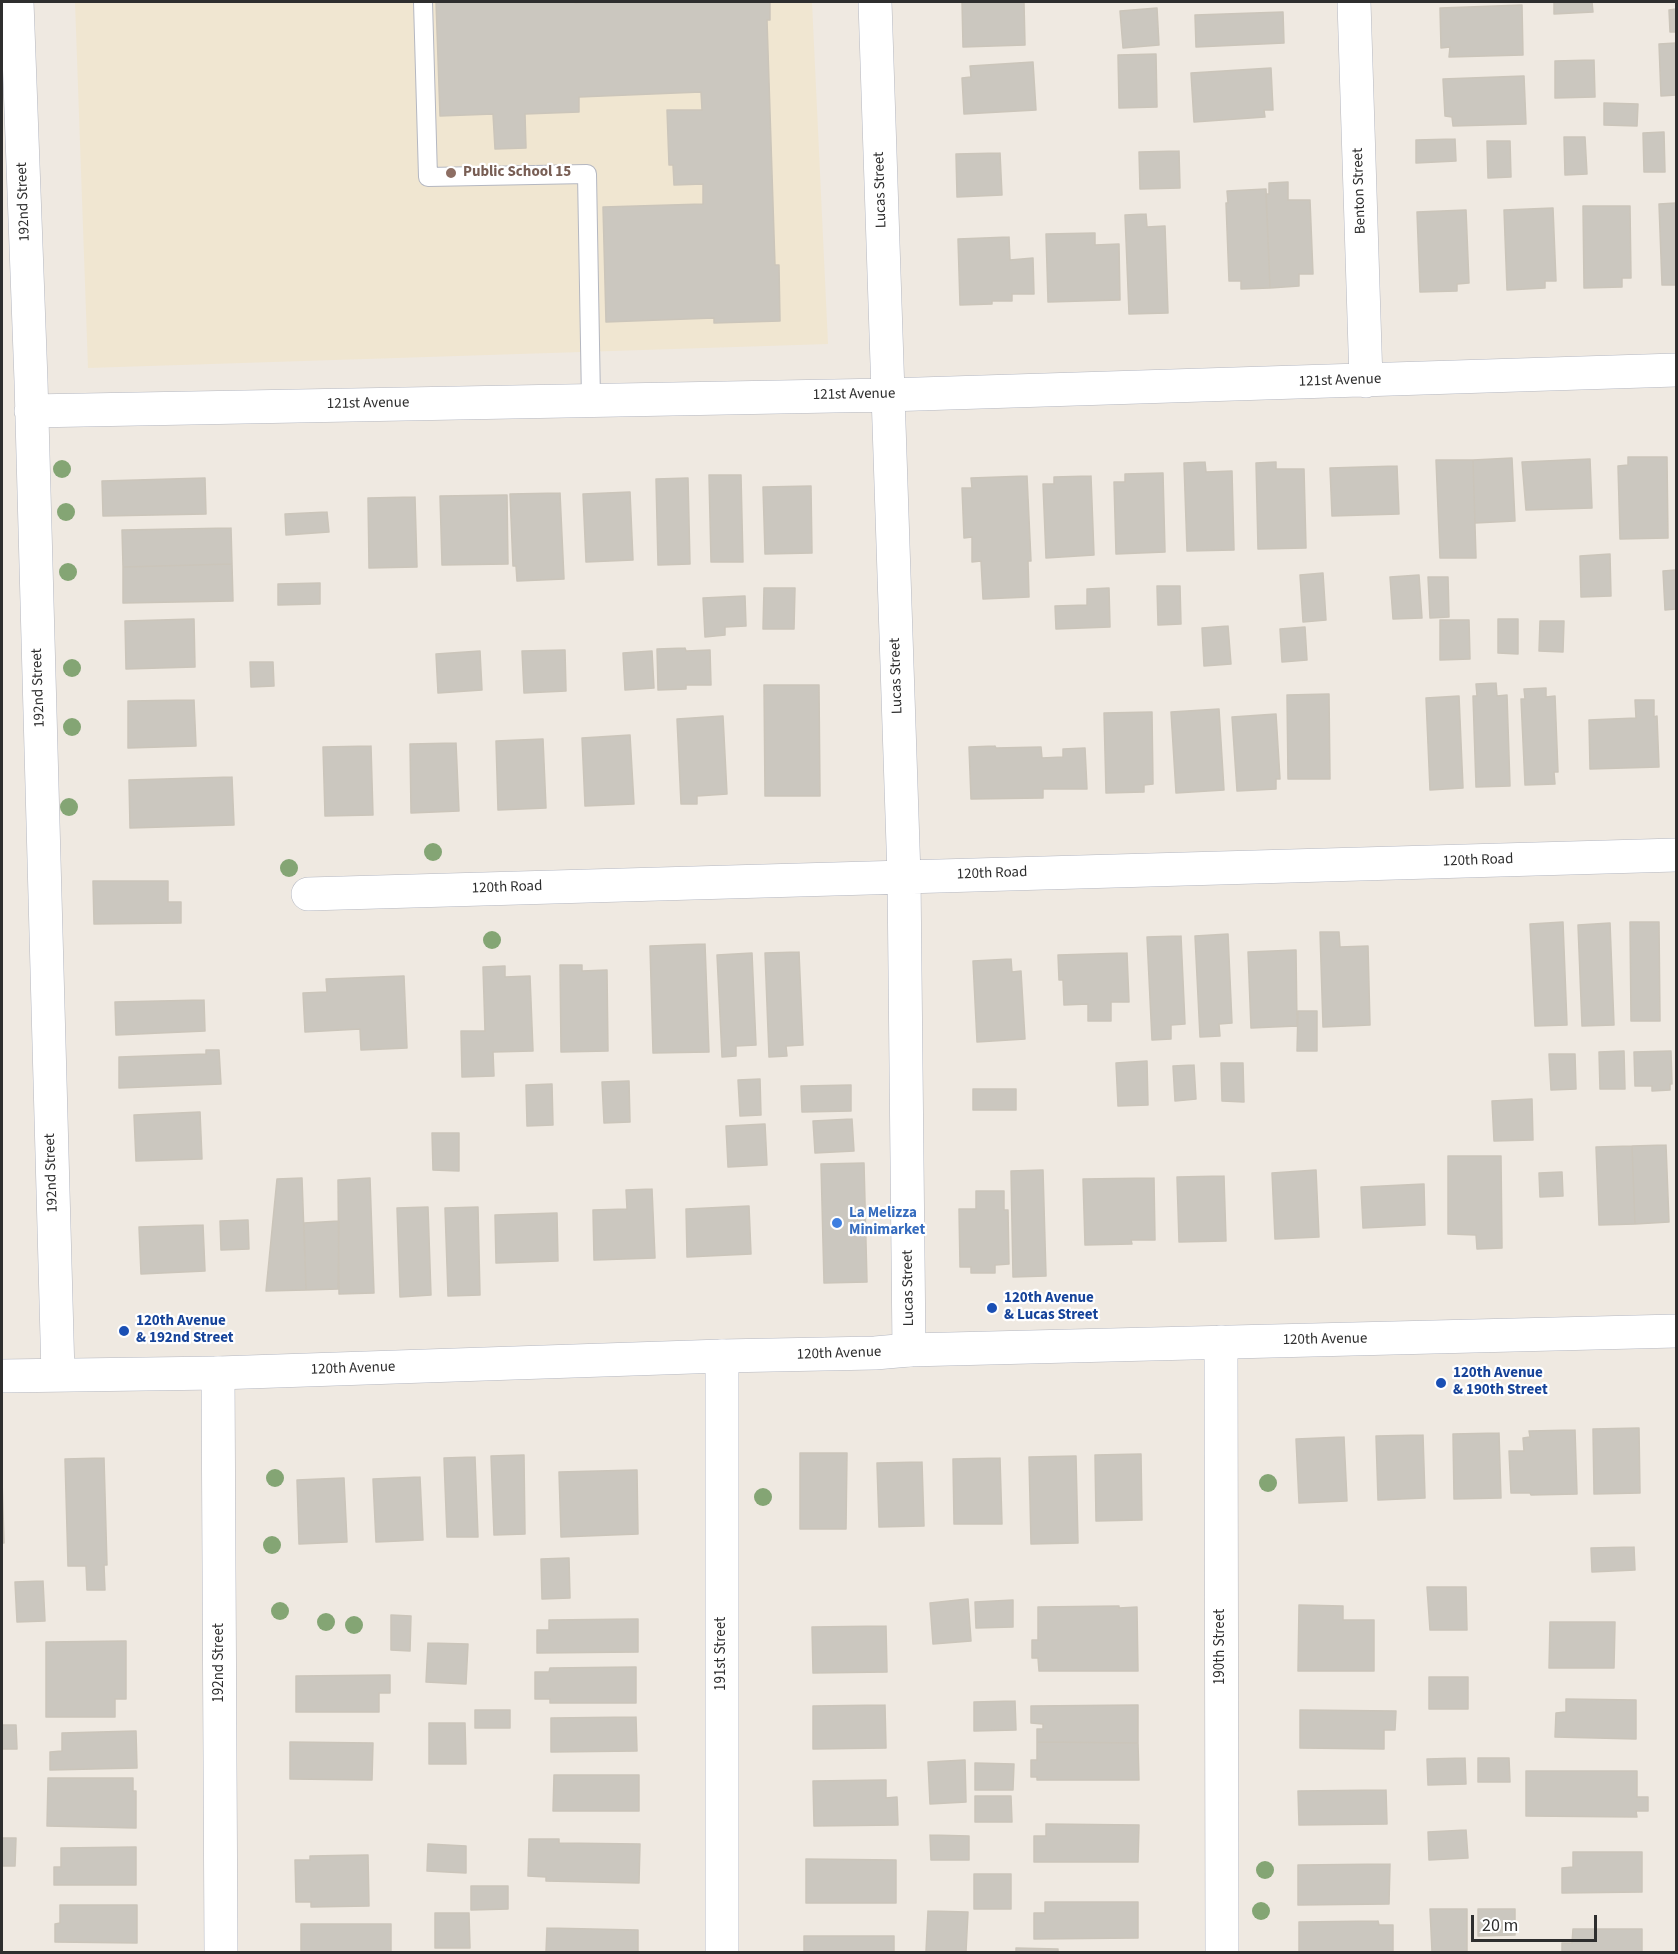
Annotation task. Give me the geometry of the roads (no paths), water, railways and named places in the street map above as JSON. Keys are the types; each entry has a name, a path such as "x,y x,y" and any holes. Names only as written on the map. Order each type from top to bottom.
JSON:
{"street":[{"name":"192nd Street","path":"17,2 32,411 58,1374"},
{"name":"Lucas Street","path":"874,2 904,876 909,1350"},
{"name":"Benton Street","path":"1354,2 1366,381"},
{"name":"121st Avenue","path":"32,411 887,395 1677,370"},
{"name":"120th Road","path":"308,894 1677,855"},
{"name":"120th Avenue","path":"2,1376 218,1373 875,1353 909,1350 1677,1331"},
{"name":"190th Street","path":"1221,1342 1222,1953"},
{"name":"191st Street","path":"722,1356 722,1953"},
{"name":"192nd Street","path":"218,1373 221,1953"}],"lane":[{"path":"423,2 428,177 587,174 591,400"}],"place":[{"name":"Public School 15","path":"451,173"},
{"name":"La Melizza Minimarket","path":"837,1223"},
{"name":"120th Avenue & Lucas Street","path":"992,1308"},
{"name":"120th Avenue & 192nd Street","path":"124,1331"},
{"name":"120th Avenue & 190th Street","path":"1441,1383"}]}
